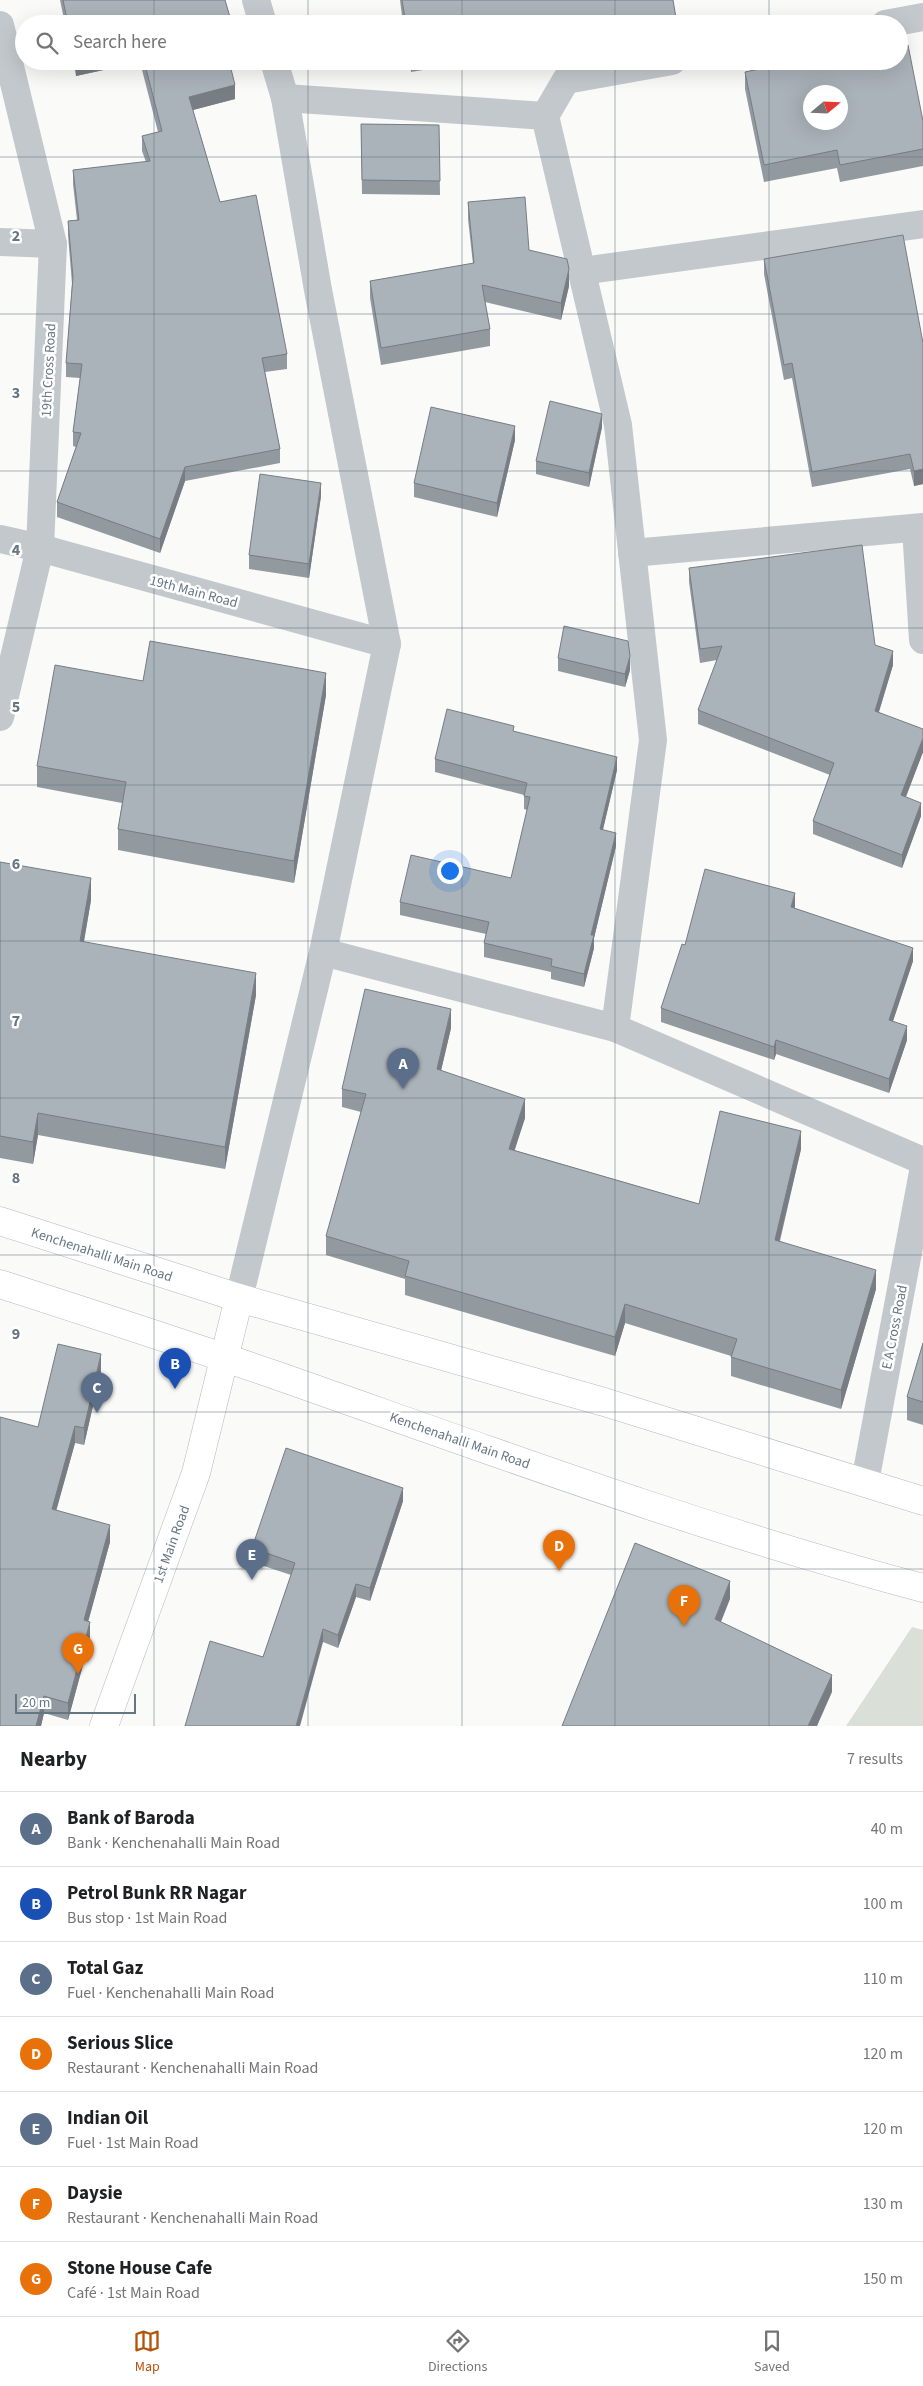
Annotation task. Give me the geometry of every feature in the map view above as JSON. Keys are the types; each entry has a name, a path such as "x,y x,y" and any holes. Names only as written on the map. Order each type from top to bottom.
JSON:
{"main road":[{"name":"Kenchenahalli Main Road","path":"0,1221 240,1298 604,1402 923,1501"},
{"name":"Kenchenahalli Main Road","path":"0,1284 225,1358 593,1487 853,1570 923,1588"},
{"name":"1st Main Road","path":"104,1726 196,1473 240,1298"}],"street":[{"path":"256,0 260,15"},
{"path":"908,20 923,17"},
{"name":"19th Cross Road","path":"0,25 53,244 40,548 0,717"},
{"path":"240,1298 323,952 387,644 318,290 285,98 277,70"},
{"path":"615,1028 653,740 618,425 545,116 566,80 622,70"},
{"path":"285,98 545,116"},
{"path":"582,271 923,224"},
{"path":"0,242 53,244"},
{"path":"632,553 920,528 923,640"},
{"name":"19th Main Road","path":"0,539 40,548 387,644"},
{"path":"323,952 615,1028 923,1161"},
{"name":"E A Cross Road","path":"865,1482 923,1172"}],"shaded area":[{"path":"912,1627 923,1630 923,1726 846,1726"}],"building":[{"path":"63,0 225,0 229,15 66,15"},
{"path":"402,0 673,0 676,15 404,15"},
{"path":"908,45 923,121 923,149 840,165 837,150 764,165 745,72 755,70 908,70"},
{"path":"146,70 231,70 235,85 189,97 220,202 256,195 287,354 262,358 280,449 185,467 160,539 57,502 81,433 73,432 82,364 66,363 73,277 68,221 79,220 73,170 150,161 142,136 162,131"},
{"path":"361,124 439,125 440,181 362,180"},
{"path":"525,197 529,250 567,259 569,269 561,303 482,285 490,329 381,348 370,281 474,263 468,202"},
{"path":"903,235 923,343 923,469 914,471 910,454 812,472 792,363 784,365 764,259"},
{"path":"550,401 602,414 589,473 536,461"},
{"path":"431,407 515,426 497,503 414,483"},
{"path":"260,474 321,483 309,564 249,555"},
{"path":"862,545 875,645 893,651 875,711 923,729 923,738 901,795 921,803 902,855 813,821 834,763 698,710 722,646 700,649 689,568"},
{"path":"564,626 628,641 630,656 625,674 558,658"},
{"path":"150,641 326,673 294,861 118,829 126,782 37,766 55,665 143,681"},
{"path":"447,709 514,726 513,731 617,757 600,829 616,833 591,935 594,935 584,974 551,966 552,959 484,943 489,922 400,902 411,855 511,878 530,797 524,796 527,783 435,759"},
{"path":"0,862 91,878 80,941 256,973 225,1147 38,1113 33,1142 0,1136"},
{"path":"705,869 795,893 791,907 913,948 889,1020 907,1026 889,1079 776,1040 774,1047 661,1008 682,944 685,945"},
{"path":"365,989 451,1009 437,1069 525,1099 509,1149 699,1204 720,1111 801,1131 775,1240 876,1270 841,1390 731,1357 737,1339 625,1304 615,1337 405,1276 409,1261 326,1236 366,1094 342,1089"},
{"path":"923,1343 923,1402 907,1397"},
{"path":"58,1344 101,1354 84,1428 75,1426 52,1509 110,1525 84,1620 90,1622 68,1703 44,1696 36,1726 0,1726 0,1417 38,1427"},
{"path":"286,1448 403,1488 370,1588 356,1584 338,1635 323,1629 296,1726 185,1726 210,1641 263,1657 295,1563 252,1548"},
{"path":"635,1543 730,1581 715,1619 832,1675 808,1726 562,1726"}],"place":[{"name":"Bank of Baroda","path":"403,1089"},
{"name":"Petrol Bunk RR Nagar","path":"175,1389"},
{"name":"Total Gaz","path":"97,1413"},
{"name":"Serious Slice","path":"559,1571"},
{"name":"Indian Oil","path":"252,1580"},
{"name":"Daysie","path":"684,1626"},
{"name":"Stone House Cafe","path":"78,1674"}]}
